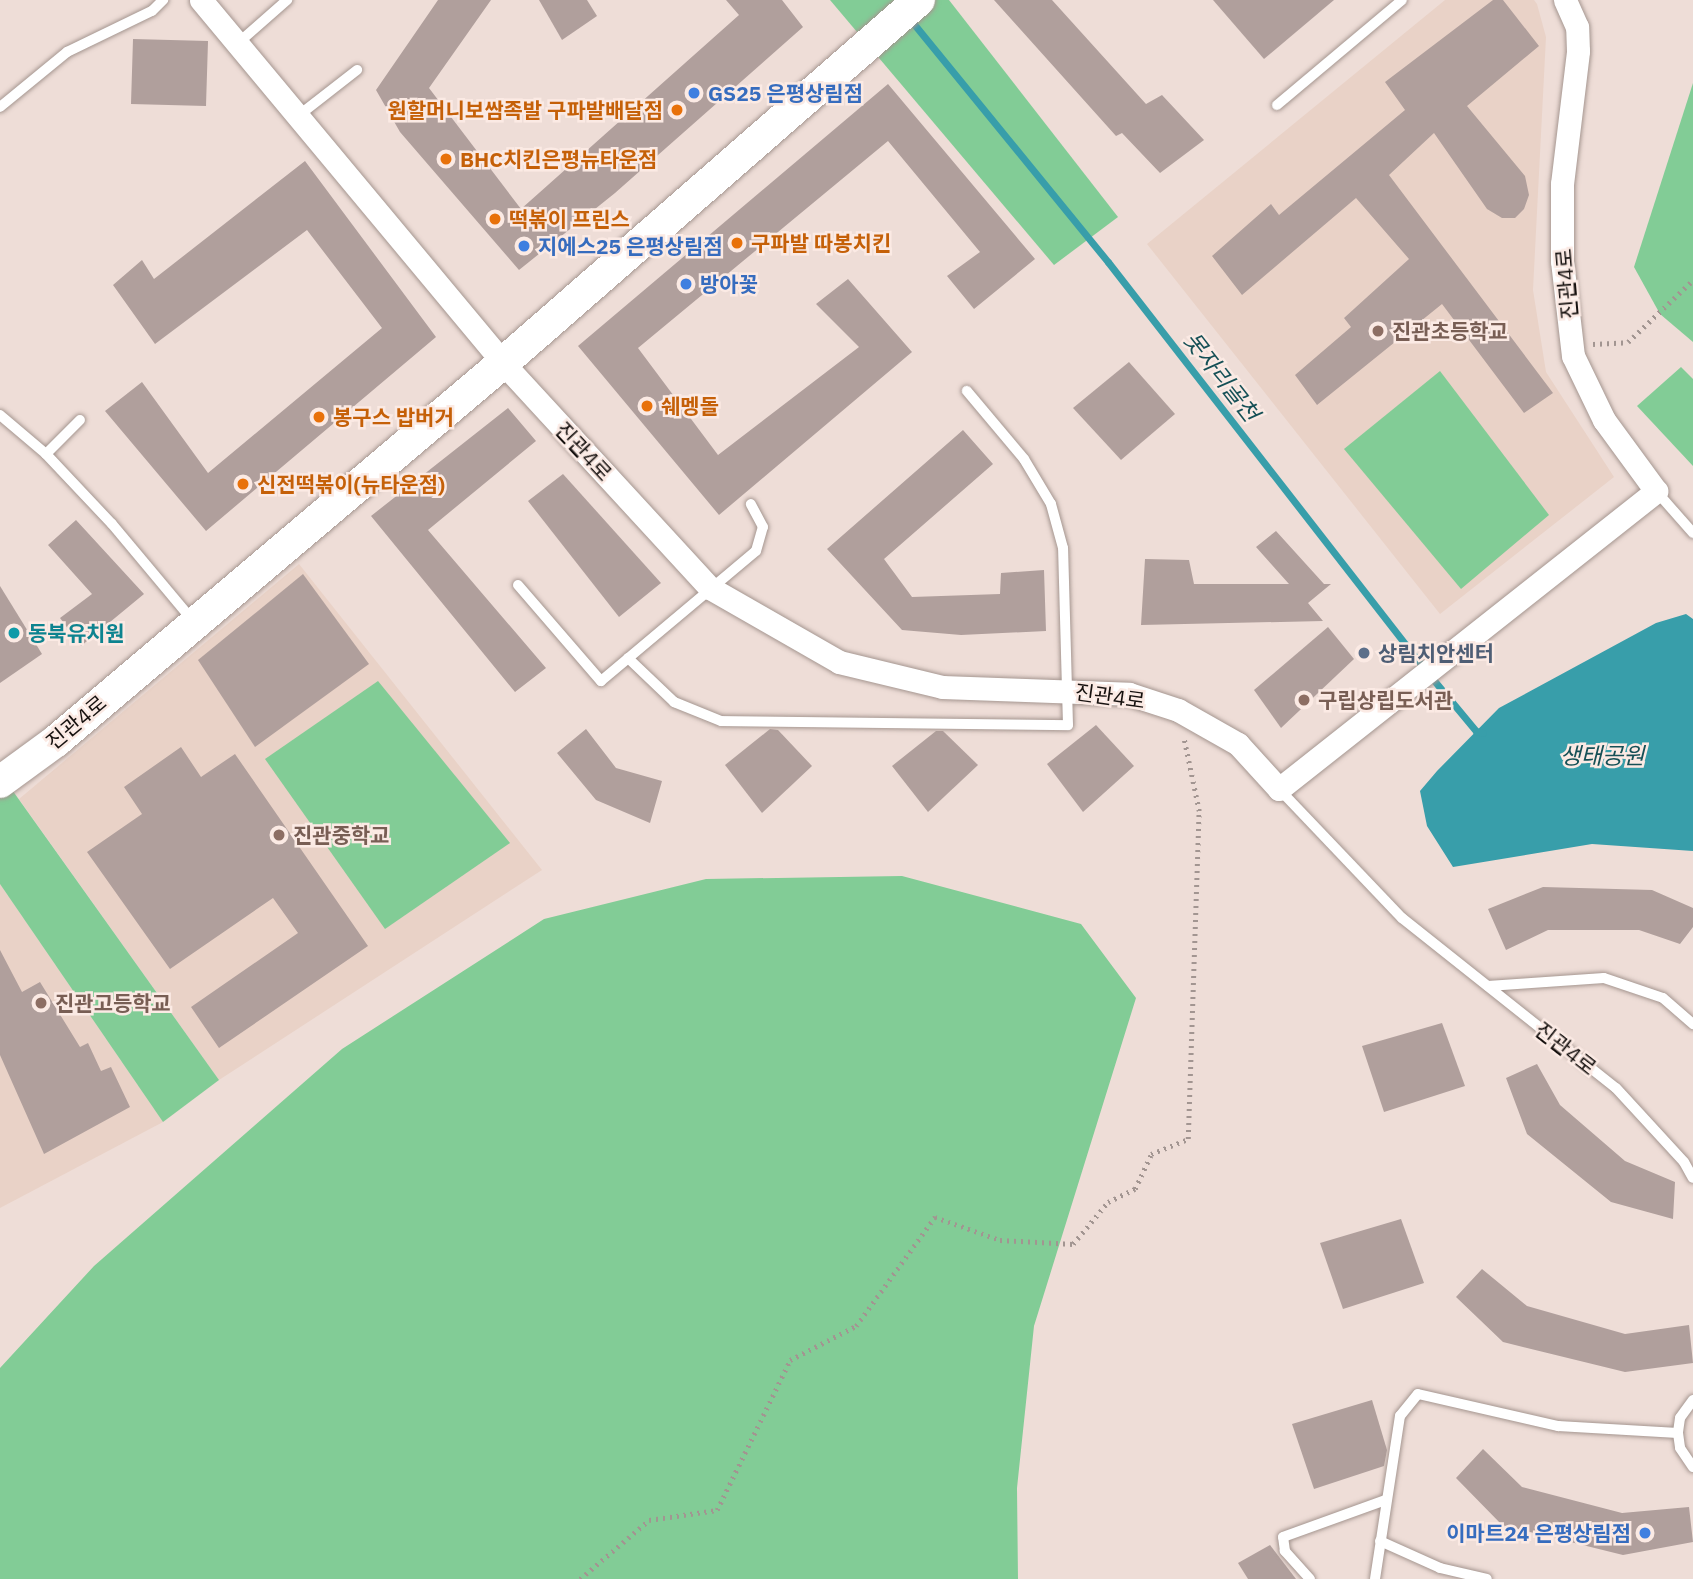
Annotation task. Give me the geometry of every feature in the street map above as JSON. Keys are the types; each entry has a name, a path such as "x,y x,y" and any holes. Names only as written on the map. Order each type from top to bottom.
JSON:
{"street":[{"path":"201,0 503,363"},
{"name":"진관4로","path":"0,782 56,741 503,363 847,68 919,0"},
{"name":"진관4로","path":"1565,0 1577,27 1578,51 1562,184 1562,261 1573,356 1604,420 1656,491"},
{"name":"진관4로","path":"503,363 710,588 839,662 942,687 1129,694 1178,709 1238,744 1279,789"},
{"path":"1279,789 1393,702 1473,635 1656,491"}],"lane":[{"path":"0,107 67,52 152,10 163,0"},
{"path":"237,44 287,0"},
{"path":"1276,105 1402,0"},
{"path":"298,116 357,70"},
{"path":"628,658 674,702 721,721 1068,725 1063,548 1051,504 1024,459 967,391"},
{"path":"0,415 47,454 194,622"},
{"path":"47,454 80,420"},
{"name":"진관4로","path":"1656,491 1693,533"},
{"path":"518,585 601,681 756,551 763,527 751,504"},
{"name":"진관4로","path":"1279,789 1402,918 1616,1088 1684,1162 1693,1178"},
{"path":"1488,986 1604,978 1663,998 1693,1024"},
{"path":"1375,1579 1386,1500 1395,1468 1400,1416 1418,1394 1558,1426 1678,1433"},
{"path":"1693,1400 1680,1418 1678,1433 1680,1448 1693,1467"},
{"path":"1310,1579 1285,1551 1283,1537 1386,1500"},
{"path":"1380,1541 1441,1573 1487,1579"}],"path":[{"path":"1589,344 1628,342 1693,280"},
{"path":"580,1579 649,1520 717,1510 790,1360 856,1326 935,1217 1000,1240 1073,1244 1108,1202 1135,1189 1151,1154 1188,1139 1199,811 1182,727"}],"shaded area":[{"name":"진관초등학교","path":"1445,0 1534,0 1537,4 1546,37 1533,290 1546,372 1614,477 1440,614 1147,244"},
{"name":"진관중학교","path":"299,564 542,870 219,1080 19,799"},
{"name":"진관고등학교","path":"0,884 163,1122 0,1208"}],"green space":[{"path":"830,0 949,0 1118,217 1054,265"},
{"path":"1693,83 1693,342 1660,314 1634,267"},
{"path":"1681,367 1693,379 1693,466 1637,406"},
{"path":"1440,371 1549,515 1461,589 1344,449"},
{"path":"378,681 510,843 385,929 265,759"},
{"path":"0,773 219,1080 163,1122 0,884"},
{"path":"902,876 1081,924 1136,998 1034,1326 1017,1488 1018,1579 0,1579 0,1368 94,1266 342,1049 544,919 706,879"}],"water":[{"name":"생태공원","path":"1686,614 1693,619 1693,851 1592,844 1453,867 1427,826 1420,791 1437,771 1499,708 1656,623"}],"building":[{"path":"438,0 491,0 429,88 521,209 739,15 726,0 782,0 803,27 615,193 519,270 400,132 376,90"},
{"path":"539,0 587,0 597,16 562,40"},
{"path":"994,0 1052,0 1146,104 1162,95 1204,140 1160,173 1122,133 1116,136"},
{"path":"1213,0 1334,0 1264,59"},
{"path":"1493,0 1503,0 1539,46 1467,106 1525,176 1529,195 1524,209 1515,218 1502,218 1487,209 1434,133 1389,175 1553,393 1524,413 1442,304 1317,405 1295,375 1351,327 1344,318 1409,259 1356,198 1242,295 1212,256 1271,204 1279,215 1405,110 1385,82"},
{"path":"133,39 208,41 206,106 131,104"},
{"path":"888,84 1035,259 974,309 947,276 980,252 888,141 638,348 718,455 859,347 816,304 848,279 912,352 719,515 578,346"},
{"path":"305,161 436,337 206,531 105,411 142,382 208,473 382,328 307,230 155,344 113,285 142,260 154,279"},
{"path":"1129,362 1175,414 1121,460 1073,408"},
{"path":"508,408 536,441 428,530 546,668 515,692 371,516"},
{"path":"963,430 993,464 884,559 912,597 1000,594 1001,573 1044,570 1046,631 961,635 902,630 827,549"},
{"path":"563,474 661,583 619,617 528,501"},
{"path":"76,520 144,594 81,646 60,618 92,594 48,545"},
{"path":"1276,531 1324,584 1331,584 1308,603 1323,621 1141,625 1145,559 1189,560 1194,584 1289,584 1256,547"},
{"path":"303,574 369,664 255,747 198,660"},
{"name":"동북유치원","path":"0,586 42,654 0,683"},
{"path":"1328,627 1354,659 1281,728 1254,690"},
{"path":"1096,725 1134,766 1083,812 1047,764"},
{"path":"586,729 616,768 662,781 650,823 596,800 557,753"},
{"path":"770,729 778,730 812,766 762,813 725,765"},
{"path":"936,731 943,731 978,765 928,812 892,766"},
{"path":"181,747 201,777 235,754 368,946 219,1048 191,1007 298,933 273,898 170,969 87,852 142,814 124,787"},
{"path":"1543,887 1652,890 1693,908 1693,927 1680,944 1639,930 1548,930 1506,950 1488,909"},
{"path":"0,950 22,992 40,982 80,1047 88,1043 101,1071 111,1067 130,1107 44,1154 0,1055"},
{"path":"1442,1023 1465,1086 1384,1112 1362,1046"},
{"path":"1537,1064 1560,1105 1625,1161 1675,1182 1673,1219 1611,1202 1527,1134 1506,1078"},
{"path":"1401,1219 1424,1283 1343,1309 1320,1243"},
{"path":"1482,1269 1527,1306 1625,1334 1689,1325 1693,1363 1625,1372 1503,1342 1456,1297"},
{"path":"1372,1400 1387,1450 1384,1466 1314,1489 1292,1424"},
{"path":"1483,1449 1522,1487 1622,1513 1689,1507 1693,1542 1623,1555 1502,1525 1456,1478"},
{"path":"1270,1545 1296,1579 1248,1579 1238,1563"}],"waterway":[{"name":"못자리골천","path":"909,18 1108,262 1427,672 1476,731 1483,733"}],"place":[{"name":"GS25 은평상림점","path":"694,93"},
{"name":"원할머니보쌈족발 구파발배달점","path":"677,110"},
{"name":"BHC치킨은평뉴타운점","path":"446,159"},
{"name":"떡볶이 프린스","path":"495,219"},
{"name":"구파발 따봉치킨","path":"737,243"},
{"name":"지에스25 은평상림점","path":"524,246"},
{"name":"방아꽃","path":"686,284"},
{"name":"진관초등학교","path":"1378,331"},
{"name":"쉐멩돌","path":"647,406"},
{"name":"봉구스 밥버거","path":"319,417"},
{"name":"신전떡볶이(뉴타운점)","path":"243,484"},
{"name":"동북유치원","path":"14,633"},
{"name":"상림치안센터","path":"1364,653"},
{"name":"구립상립도서관","path":"1304,700"},
{"name":"진관중학교","path":"279,835"},
{"name":"진관고등학교","path":"41,1003"},
{"name":"이마트24 은평상림점","path":"1645,1533"}]}
